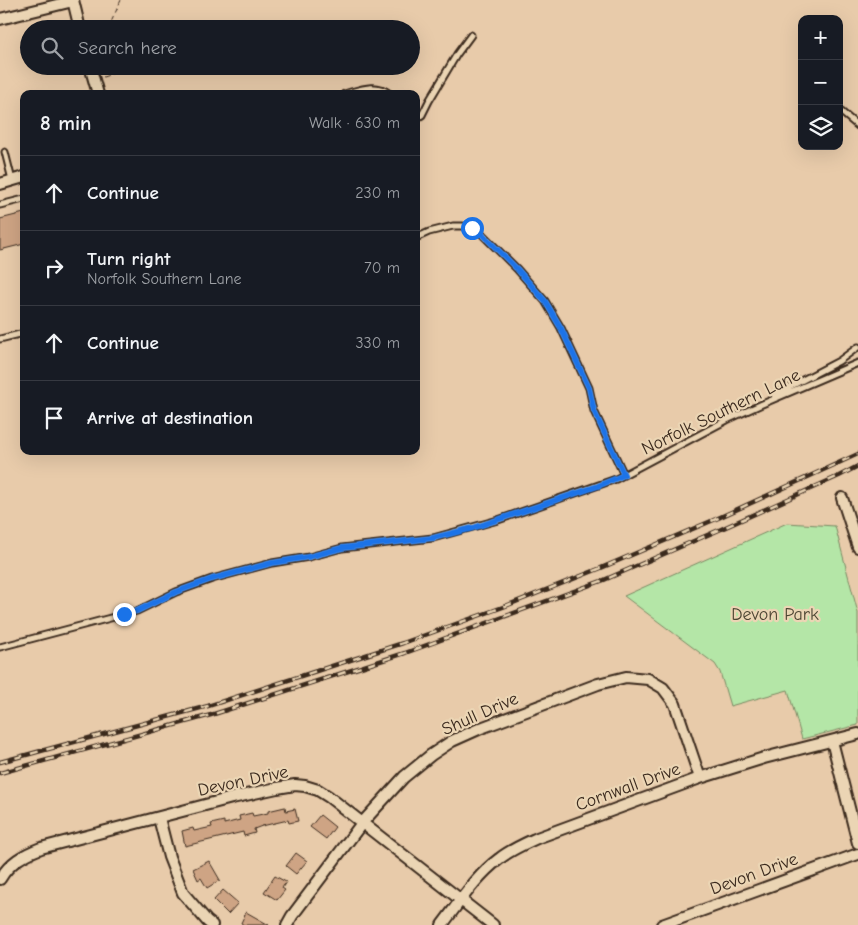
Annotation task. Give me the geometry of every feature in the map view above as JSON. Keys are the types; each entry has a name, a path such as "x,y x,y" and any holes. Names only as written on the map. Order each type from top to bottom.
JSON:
{"street":[{"path":"0,19 73,0 78,20"},
{"path":"93,75 97,90"},
{"path":"0,184 20,178"},
{"path":"842,498 858,547"},
{"name":"Shull Drive","path":"287,925 362,823 404,777 431,755 452,741 481,728 598,684 626,677 648,680 663,688 674,704 700,778"},
{"name":"Cornwall Drive","path":"442,925 481,875 498,859 537,838 700,778 764,758 858,734"},
{"path":"832,741 858,843"},
{"name":"Devon Drive","path":"0,879 13,863 24,854 33,851 232,798 295,785 318,790 329,797 493,925"},
{"path":"158,818 169,857 183,893 212,925"},
{"name":"Devon Drive","path":"662,925 858,854"}],"lane":[{"path":"420,116 457,54 471,35"},
{"path":"358,90 376,87 386,90"},
{"path":"843,113 858,126"},
{"path":"5,152 12,180"},
{"path":"0,205 20,200"},
{"path":"420,236 453,226 472,228 482,234 517,269 545,301 561,328 589,388 594,411 624,475"},
{"path":"0,339 20,333"},
{"path":"727,420 839,361 858,348"},
{"name":"Norfolk Southern Lane","path":"0,647 137,611 176,592 212,579 272,563 308,557 342,548 433,538 473,528 598,486 624,475 727,420 858,363"}],"path":[{"path":"112,20 121,0"},
{"path":"100,78 109,75"}],"green space":[{"name":"Devon Park","path":"787,523 835,526 858,613 858,725 802,739 788,690 730,706 720,672 715,664 624,596"}],"building":[{"path":"20,214 20,245 0,250 0,219"},
{"path":"285,807 286,811 295,809 298,821 289,823 288,820 262,826 254,829 255,833 244,836 243,832 185,846 182,831 193,828 194,831 212,827 211,824 224,821 224,824 240,820 239,816 252,813 253,816"},
{"path":"320,815 335,827 326,839 310,827"},
{"path":"296,853 307,861 296,874 286,866"},
{"path":"209,861 220,880 207,888 201,878 198,880 193,869"},
{"path":"275,876 286,882 282,888 285,890 277,900 264,892"},
{"path":"223,890 238,903 228,914 214,900"},
{"path":"246,912 269,925 244,925 241,923"}],"railway":[{"path":"0,762 208,706 403,643 503,607 601,568 716,519 858,454"},
{"path":"0,773 211,715 405,653 604,580 858,466"}],"route":[{"path":"124,614 137,611 176,592 212,579 272,563 308,557 342,548 416,541 473,528 598,486 624,475 594,411 589,388 561,328 545,301 517,269 482,234 472,228"}]}
